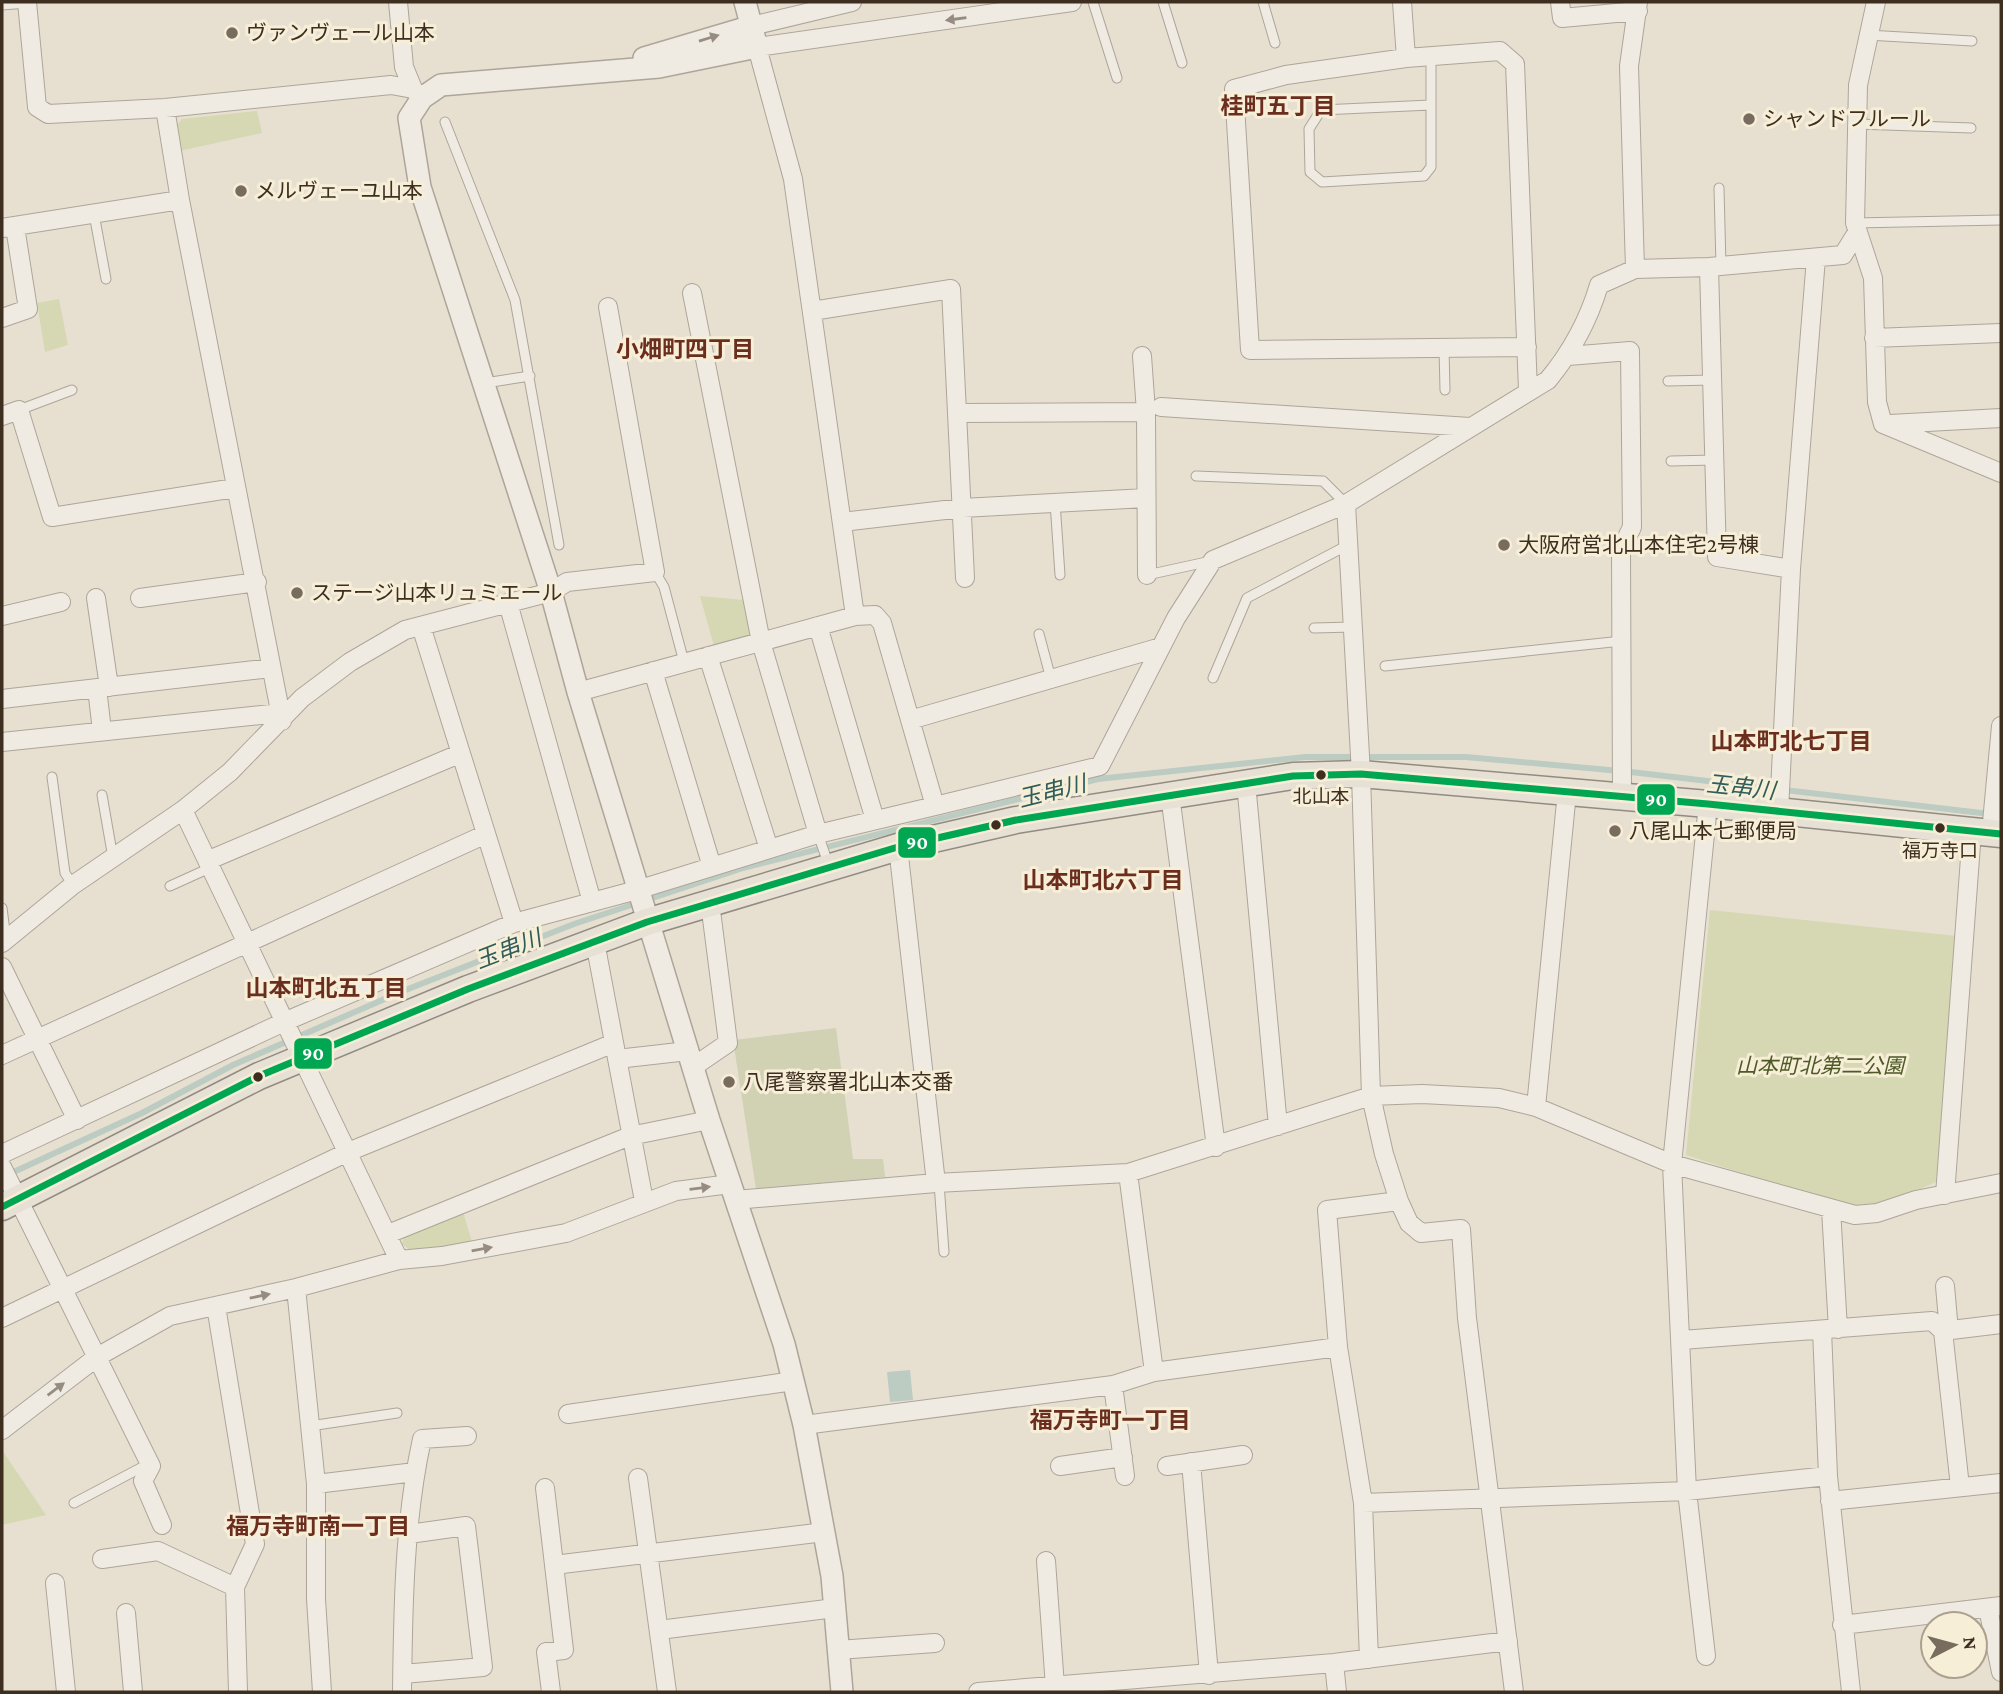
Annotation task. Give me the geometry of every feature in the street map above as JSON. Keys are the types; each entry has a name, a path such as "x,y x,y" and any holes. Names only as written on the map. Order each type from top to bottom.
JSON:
{"main road":[{"path":"10,1198 301,1054 595,942 646,918 710,903 827,862 1016,820 1293,776 1361,773 1567,792 1622,779 1708,804 1779,807 1989,831"}],"street":[{"path":"27,2 37,107 48,114 165,108 391,85 418,94 441,85 659,67 757,47 1070,2"},
{"path":"398,2 404,67 418,94 409,118 420,187 551,592 578,692 709,1120 784,1344 804,1425 824,1532 835,1608 842,1692"},
{"path":"745,2 793,179 855,616"},
{"path":"597,72 752,26 852,2"},
{"path":"1402,2 1406,58"},
{"path":"1560,2 1562,18 1638,6 1629,66 1634,269"},
{"path":"1876,2 1858,85 1856,228 1873,278 1877,402 1883,424"},
{"path":"1527,347 1250,350 1234,89 1286,75 1406,58 1500,51 1515,64 1527,347 1528,390"},
{"path":"165,108 180,200 235,488 257,582 281,717"},
{"path":"2,318 28,309 8,227 180,200"},
{"path":"2,1154 514,923 638,890 769,849 819,838 875,820 1100,766 1199,577 1213,560 1346,504 1548,380 1568,356 1588,321 1599,285 1634,269 1715,266 1843,255 1856,228"},
{"path":"1779,807 1791,569 1816,258"},
{"path":"1715,266 1712,380 1717,557 1791,569"},
{"path":"812,311 951,289 965,578"},
{"path":"692,293 761,642 819,838"},
{"path":"4,941 73,885 183,810 230,772 302,698 350,662 405,630 551,592 566,582 655,572 608,307"},
{"path":"1874,338 2001,333"},
{"path":"1568,356 1630,351 1632,527 1621,550 1622,779"},
{"path":"1142,356 1154,410 1146,498 1147,575"},
{"path":"957,413 1154,410 1470,427"},
{"path":"2,416 19,411 52,517 235,488"},
{"path":"1883,424 2001,418"},
{"path":"1883,424 2001,473"},
{"path":"842,522 962,508 1146,498"},
{"path":"1346,504 1360,745 1371,1096 1384,1154 1409,1223 1421,1233 1461,1230 1466,1318 1492,1498 1514,1692"},
{"path":"140,598 257,582"},
{"path":"96,598 103,688 102,731"},
{"path":"2,616 61,602"},
{"path":"508,603 592,902"},
{"path":"578,692 855,616 875,615 882,623 935,806"},
{"path":"421,626 484,835 514,923"},
{"path":"818,626 875,820"},
{"path":"910,720 1161,647"},
{"path":"708,656 769,849"},
{"path":"2,699 271,668"},
{"path":"653,671 712,867"},
{"path":"2,742 281,717"},
{"path":"1945,1195 2001,726"},
{"path":"210,864 459,754"},
{"path":"1246,783 1278,1126"},
{"path":"1536,1107 1567,792"},
{"path":"1170,795 1216,1147"},
{"path":"1706,1656 1687,1491 1672,1164 1708,804"},
{"path":"183,810 399,1260"},
{"path":"2,1055 484,835"},
{"path":"898,847 937,1183"},
{"path":"2,1318 63,1286 348,1152 615,1051 690,1059 728,1043 710,903"},
{"path":"595,942 644,1201"},
{"path":"2,967 77,1120"},
{"path":"2,1430 97,1357 170,1315 296,1289 399,1260 442,1256 566,1233 676,1191 732,1192 1128,1173 1371,1096 1499,1098 1536,1107 1672,1164 1855,1215 1877,1213 1916,1200 2001,1183"},
{"path":"388,1234 630,1136 709,1120"},
{"path":"2,1167 10,1198 63,1286 150,1463 143,1481 162,1525"},
{"path":"1128,1173 1154,1372"},
{"path":"1369,1659 1363,1503 1338,1347 1327,1210 1399,1201"},
{"path":"1831,1209 1828,1476 1851,1692"},
{"path":"1945,1286 1948,1320 1943,1331 1960,1487"},
{"path":"296,1289 316,1483 316,1599 322,1692"},
{"path":"216,1306 255,1544 235,1587 239,1692"},
{"path":"1682,1340 1932,1321 1943,1331 2001,1324"},
{"path":"804,1425 1113,1385 1154,1372 1338,1347"},
{"path":"568,1414 793,1381"},
{"path":"1113,1385 1125,1476"},
{"path":"402,1692 410,1534 415,1472 422,1439 467,1436"},
{"path":"1167,1466 1243,1455"},
{"path":"1060,1466 1123,1457"},
{"path":"1191,1462 1209,1675"},
{"path":"316,1483 415,1472"},
{"path":"1363,1503 1687,1491 1828,1476"},
{"path":"638,1478 667,1692"},
{"path":"1830,1501 2001,1483"},
{"path":"545,1488 564,1650 546,1652 551,1692"},
{"path":"403,1674 483,1667 466,1526 410,1534"},
{"path":"554,1565 824,1532"},
{"path":"102,1559 158,1551 235,1587"},
{"path":"1046,1561 1055,1686"},
{"path":"55,1583 66,1692"},
{"path":"1842,1625 1995,1607 2001,1672"},
{"path":"659,1630 835,1608"},
{"path":"126,1613 133,1692"},
{"path":"978,1692 1055,1686 1187,1685 1209,1675 1335,1663 1508,1641"},
{"path":"838,1650 935,1643"},
{"path":"1335,1663 1337,1692"}],"lane":[{"path":"2,5 27,2"},
{"path":"1093,2 1117,78"},
{"path":"1163,2 1182,63"},
{"path":"1263,2 1275,43"},
{"path":"1867,35 1972,41"},
{"path":"1431,56 1431,105 1431,167 1424,176 1321,182 1310,172 1308,129 1321,110 1431,105"},
{"path":"445,122 515,300 559,545"},
{"path":"1857,124 1971,128"},
{"path":"1715,266 1719,188"},
{"path":"94,214 106,279"},
{"path":"1856,228 2001,220"},
{"path":"1444,348 1445,390"},
{"path":"484,383 530,376"},
{"path":"1668,381 1712,380"},
{"path":"19,411 72,390"},
{"path":"1671,461 1714,460"},
{"path":"1196,476 1323,481 1346,504"},
{"path":"1055,502 1060,575"},
{"path":"1213,678 1247,598 1348,545"},
{"path":"1147,575 1213,560"},
{"path":"655,572 664,587 684,662"},
{"path":"1314,628 1353,627"},
{"path":"1039,634 1051,679"},
{"path":"1385,666 1622,641"},
{"path":"52,777 65,873 73,885"},
{"path":"102,795 113,858"},
{"path":"819,838 827,862"},
{"path":"170,886 210,864"},
{"path":"2,908 4,941"},
{"path":"937,1183 944,1252"},
{"path":"310,1426 397,1413"},
{"path":"74,1503 150,1463"}],"green space":[{"path":"257,111 262,133 179,151 174,129 182,119"},
{"path":"59,299 68,345 45,352 37,303"},
{"path":"700,596 744,600 752,636 714,646"},
{"name":"山本町北第二公園","path":"1710,910 1957,936 1936,1182 1878,1207 1847,1207 1686,1155"},
{"path":"836,1028 853,1159 883,1159 885,1177 756,1189 733,1040"},
{"path":"463,1212 473,1245 413,1252 402,1244 404,1236"},
{"path":"2,1450 46,1515 2,1525"}],"shaded area":[{"path":"910,1370 913,1400 890,1402 887,1372"}],"waterway":[{"name":"玉串川","path":"7,1175 142,1113 233,1065 403,991 574,924 743,868 1098,779 1305,757 1466,757 1631,772 1990,814"}],"transit line":[{"name":"90","path":"2,1207 259,1076 468,989 647,922 898,847 1016,820 1293,776 1361,774 1708,804 2001,834"}],"place":[{"name":"ヴァンヴェール山本","path":"232,33"},
{"name":"シャンドフルール","path":"1749,119"},
{"name":"メルヴェーユ山本","path":"241,191"},
{"name":"大阪府営北山本住宅2号棟","path":"1504,545"},
{"name":"ステージ山本リュミエール","path":"297,593"},
{"name":"北山本","path":"1321,775"},
{"name":"福万寺口","path":"1940,828"},
{"name":"八尾山本七郵便局","path":"1615,831"},
{"name":"八尾警察署北山本交番","path":"729,1082"}],"district":[{"name":"桂町五丁目","path":"1278,106"},
{"name":"小畑町四丁目","path":"685,349"},
{"name":"山本町北七丁目","path":"1791,741"},
{"name":"山本町北六丁目","path":"1103,880"},
{"name":"山本町北五丁目","path":"326,988"},
{"name":"福万寺町一丁目","path":"1110,1420"},
{"name":"福万寺町南一丁目","path":"318,1526"}]}
